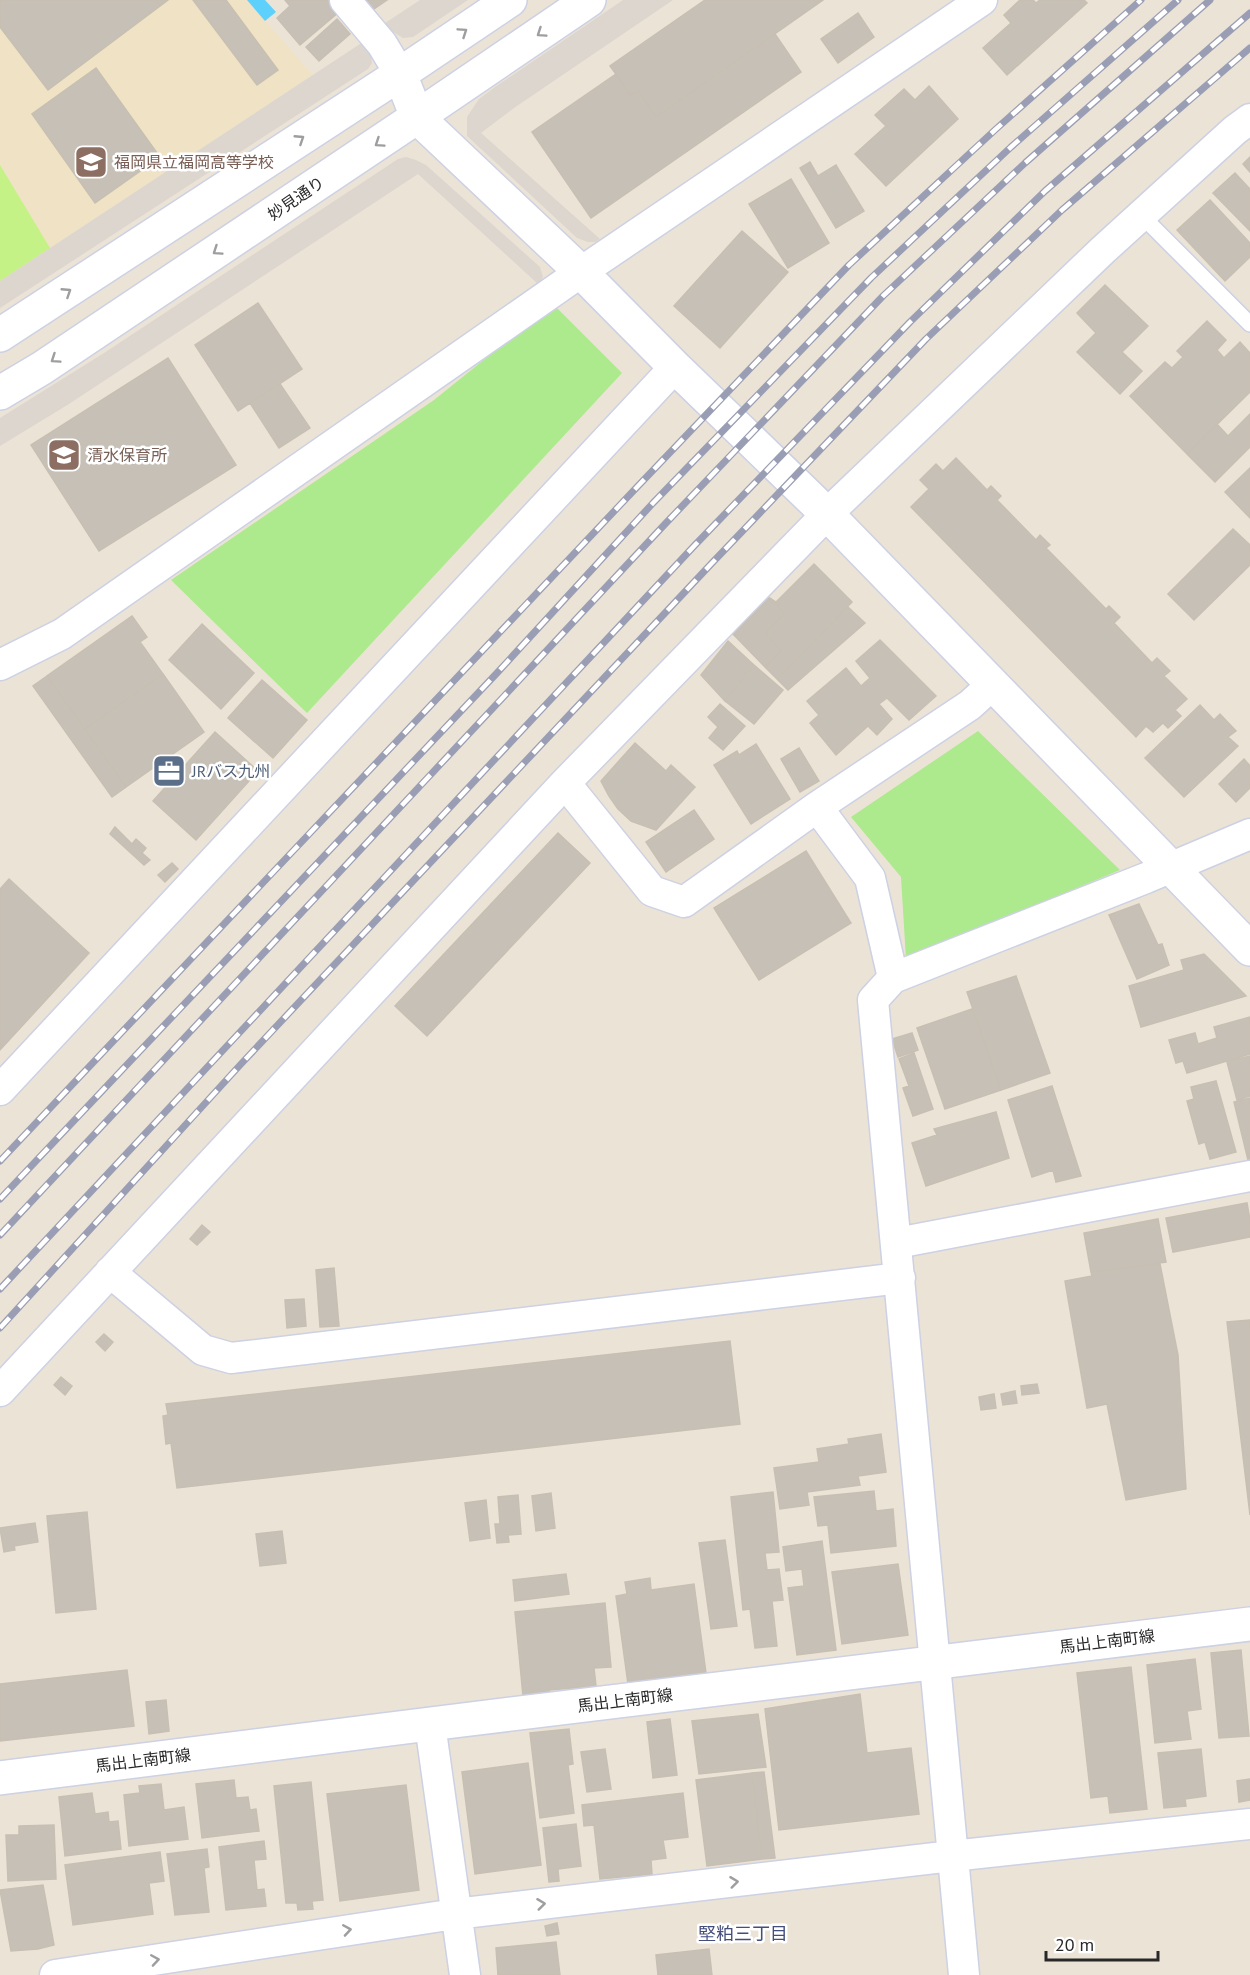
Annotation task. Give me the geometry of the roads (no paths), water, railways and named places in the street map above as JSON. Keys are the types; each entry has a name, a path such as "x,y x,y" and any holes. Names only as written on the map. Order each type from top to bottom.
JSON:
{"main road":[{"path":"0,336 510,0"},
{"name":"妙見通り","path":"0,393 42,368 589,0"},
{"path":"400,74 417,117 580,272 826,514 1250,949"},
{"name":"馬出上南町線","path":"0,1778 1250,1624"}],"street":[{"path":"345,0 382,44 400,74"},
{"path":"0,666 62,634 580,272 982,0"},
{"path":"0,1391 565,783 826,514 1141,215 1250,119"},
{"path":"0,1090 675,367"},
{"path":"565,783 652,891 684,902 816,807 970,705 993,684"},
{"path":"816,807 870,878 893,978"},
{"path":"964,1975 873,1000 893,978 1250,834"},
{"path":"897,1243 1250,1176"},
{"path":"110,1272 203,1350 231,1358 900,1278"},
{"path":"430,1724 465,1975"},
{"path":"55,1975 455,1914 1250,1824"}],"lane":[{"path":"1141,215 1250,324"}],"water":[{"path":"247,0 265,0 276,12 265,21"}],"railway":[{"path":"0,1161 849,265 996,129 1141,0"},
{"path":"0,1199 497,673 653,503 871,278 1011,147 1178,0"},
{"path":"0,1235 666,523 883,296 1025,163 1210,0"},
{"path":"0,1289 695,545 910,322 1045,191 1250,13"},
{"path":"0,1328 241,1064 926,339 1062,210 1250,48"}],"place":[{"name":"福岡県立福岡高等学校","path":"91,162"},
{"name":"清水保育所","path":"64,455"},
{"name":"JRバス九州","path":"169,771"}],"district":[{"name":"堅粕三丁目","path":"743,1933"}]}
